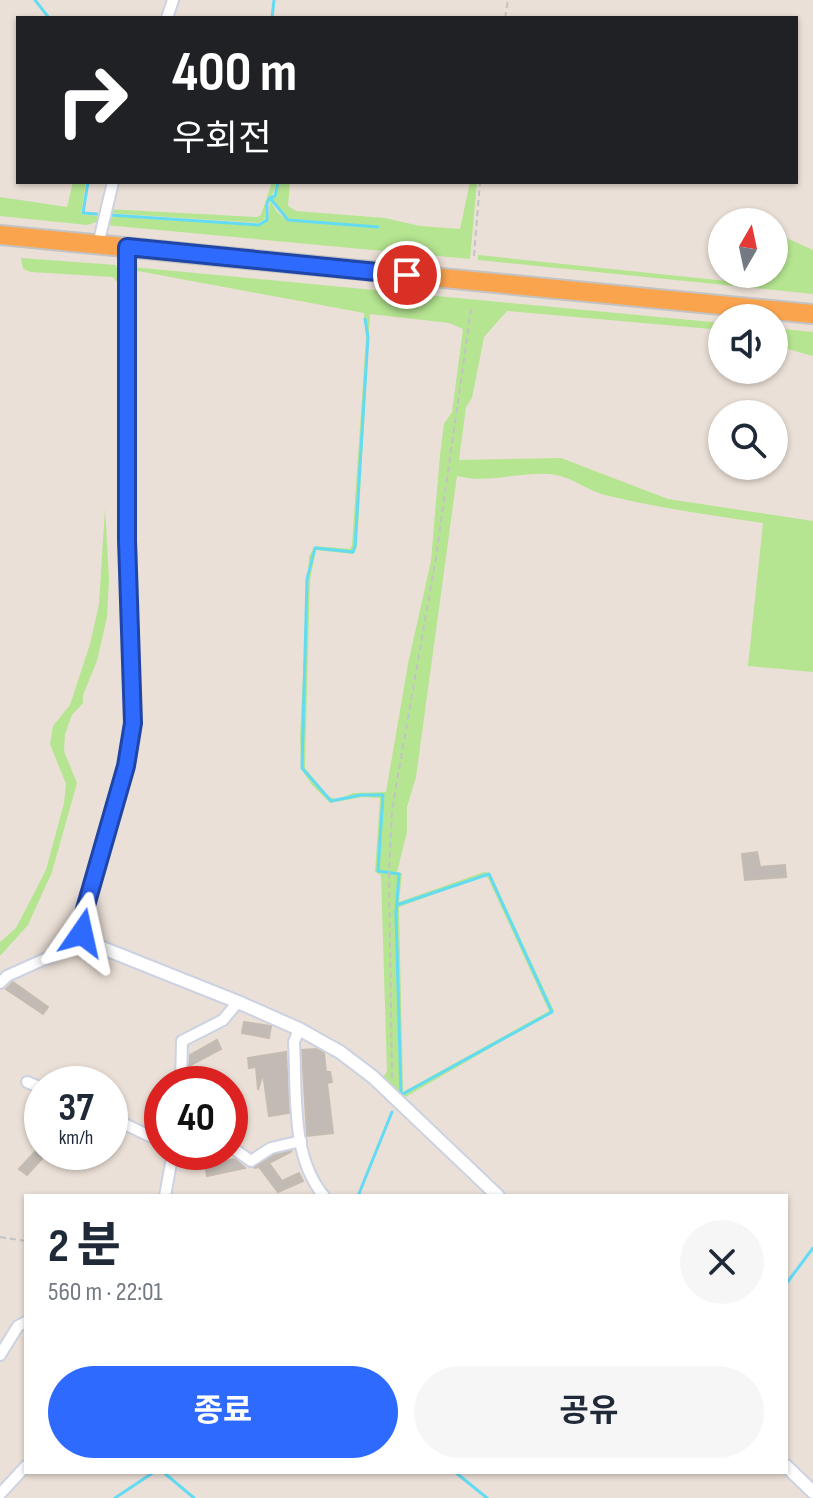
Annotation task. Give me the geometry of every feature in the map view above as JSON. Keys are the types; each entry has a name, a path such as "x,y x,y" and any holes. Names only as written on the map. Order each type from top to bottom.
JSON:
{"highway":[{"path":"0,235 813,314"}],"street":[{"path":"98,245 113,184"},
{"path":"85,941 81,923 126,766 133,723 127,540 127,247"},
{"path":"0,983 7,976 85,941 238,1002 299,1029 340,1052 391,1095 496,1194"},
{"path":"181,1066 182,1041 223,1020 238,1002"},
{"path":"299,1029 294,1042 301,1141 308,1170 323,1194"},
{"path":"248,1159 251,1161 271,1148 301,1141"},
{"path":"165,1194 170,1170"},
{"path":"0,1355 18,1326 24,1323"},
{"path":"0,1494 24,1468"},
{"path":"788,1468 813,1492"}],"path":[{"path":"474,256 480,184"},
{"path":"391,1095 389,872 392,810 432,586 471,309"},
{"path":"0,1237 24,1241"}],"green space":[{"path":"73,184 86,184 81,214 98,216 97,222 87,225 0,216 0,197 67,207"},
{"path":"271,184 276,184 265,219 259,223 107,213 107,209 257,217 261,215"},
{"path":"278,184 290,184 288,206 296,211 385,218 420,226 460,229 470,184 477,184 470,259 105,225 107,216 260,226 268,220 270,200 277,212 288,221 378,228 289,219 272,199"},
{"path":"788,239 813,250 813,294 754,288 788,288"},
{"path":"478,255 708,279 708,283 478,260"},
{"path":"21,258 116,265 123,290 113,277 31,272 23,269"},
{"path":"132,267 708,322 708,329 507,311 484,337 472,398 466,407 459,460 561,458 668,499 813,521 813,672 748,666 763,523 605,495 556,475 480,479 457,476 416,777 407,807 407,832 397,872 402,873 399,902 484,872 490,873 554,1011 402,1099 382,1078 387,1072 381,875 375,872 380,798 362,797 330,803 301,769 309,556 315,546 350,549 352,545 366,338 364,313 138,271 131,273","holes":["370,314 449,323 463,329 452,412 444,424 431,561 408,664 386,792 353,793 337,800 328,796 305,768 310,580 316,550 353,554 357,547","484,876 488,878 549,1011 403,1092 399,907"]},
{"path":"788,329 813,332 813,356 788,349"},
{"path":"105,508 109,579 107,617 83,703 72,715 65,734 64,751 77,783 52,872 28,925 0,956 0,942 16,928 46,870 64,803 66,784 50,744 53,726 70,705 90,644 99,604"}],"building":[{"path":"757,852 760,867 785,865 786,877 745,880 742,854"},
{"path":"13,982 48,1007 43,1014 6,989"},
{"path":"244,1022 271,1026 269,1038 242,1033"},
{"path":"217,1040 221,1049 189,1066 190,1055"},
{"path":"316,1049 324,1053 326,1072 330,1072 332,1082 327,1083 333,1133 307,1136 302,1050"},
{"path":"286,1052 289,1113 269,1116 263,1073 258,1090 256,1067 249,1068 248,1058"},
{"path":"292,1151 269,1163 282,1181 299,1173 303,1181 278,1192 259,1167 254,1168 274,1155"},
{"path":"24,1164 24,1170 32,1170 27,1175 19,1169"},
{"path":"206,1170 236,1170 207,1176"}],"waterway":[{"path":"35,0 47,16"},
{"path":"272,16 274,0"},
{"path":"88,184 83,213 97,214"},
{"path":"278,184 275,196 270,198 288,220 378,227"},
{"path":"110,215 259,225 267,220 270,198"},
{"path":"365,319 368,337 355,546 353,552 315,548 307,579 302,768 331,801 361,795 383,795 378,871 399,874 396,913 401,1095 552,1012 489,874 397,905"},
{"path":"359,1194 392,1112"},
{"path":"788,1281 813,1248"},
{"path":"115,1498 151,1474"},
{"path":"165,1474 194,1498"},
{"path":"457,1474 487,1498"}],"route":[{"path":"82,933 81,923 126,766 133,723 127,540 127,247 407,275"}]}
